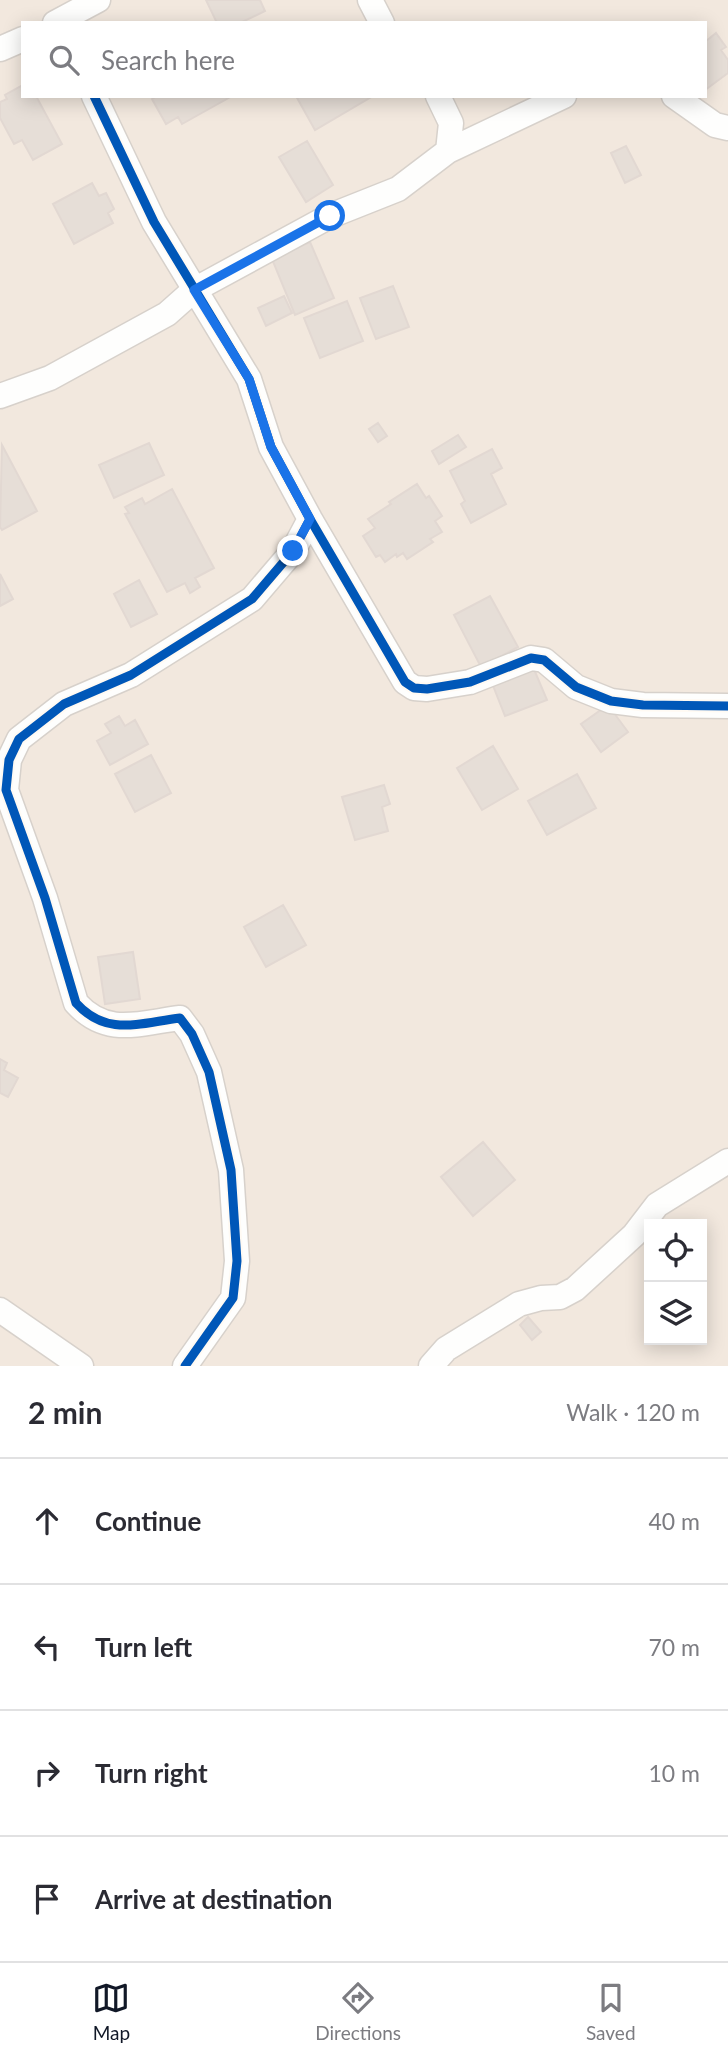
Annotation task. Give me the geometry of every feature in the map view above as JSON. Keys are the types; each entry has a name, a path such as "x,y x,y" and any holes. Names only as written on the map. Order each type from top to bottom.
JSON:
{"street":[{"path":"370,0 381,21"},
{"path":"60,21 93,9"},
{"path":"0,49 21,40"},
{"path":"95,98 154,222 249,379 271,447 405,682 414,688 427,689 470,682 531,658 544,660 576,687 611,701 643,705 728,706"},
{"path":"439,98 451,123 448,151"},
{"path":"0,396 50,378 167,314 194,290 330,216 398,189 448,151 560,98"},
{"path":"677,98 715,125 728,128"},
{"path":"186,1366 233,1298 237,1261 231,1170 209,1072 192,1034 180,1018 113,1026 86,1015 76,1003 45,898 6,790 9,760 19,739 64,704 131,675 252,599 293,551 310,519"},
{"path":"431,1366 446,1349 519,1304 541,1298 560,1297 575,1289 634,1235 657,1205 728,1161"},
{"path":"0,1310 81,1366"}],"shaded area":[{"path":"0,0 728,0 728,1366 0,1366"}],"building":[{"path":"206,0 260,0 265,11 244,21 216,21"},
{"path":"716,33 726,47 721,50 728,60 728,73 707,89 707,40"},
{"path":"21,86 21,98 37,98 62,144 33,160 22,140 14,144 0,118 0,102 7,99 5,95"},
{"path":"228,98 182,124 178,117 166,124 152,99"},
{"path":"297,98 370,98 315,130"},
{"path":"307,141 333,185 306,202 279,157"},
{"path":"626,146 641,175 625,183 611,153"},
{"path":"92,183 99,196 106,193 114,209 108,213 113,223 74,244 53,204"},
{"path":"310,242 334,298 295,315 272,259"},
{"path":"393,286 409,327 376,339 360,298"},
{"path":"284,296 292,313 266,326 258,308"},
{"path":"347,301 363,341 320,358 304,318"},
{"path":"378,423 387,436 378,442 369,429"},
{"path":"458,435 466,447 439,464 432,451"},
{"path":"149,443 164,475 114,498 99,465"},
{"path":"2,445 37,511 2,530 0,527"},
{"path":"492,449 502,468 491,474 506,504 471,523 461,504 465,501 450,471"},
{"path":"417,484 442,516 435,521 442,532 430,539 433,542 407,559 403,553 397,557 396,554 385,562 380,555 376,557 363,536 375,528 368,519"},
{"path":"172,489 214,568 195,578 200,587 190,593 185,583 167,592 125,514 129,513 125,507 142,498 145,504"},
{"path":"0,574 13,599 0,606"},
{"path":"139,580 157,614 131,627 114,594"},
{"path":"490,596 518,647 481,667 454,615"},
{"path":"533,667 547,700 505,716 492,683"},
{"path":"608,705 628,732 601,752 581,724"},
{"path":"119,716 125,726 135,720 148,744 110,765 97,741 111,733 105,724"},
{"path":"493,746 518,789 482,810 457,768"},
{"path":"151,755 171,793 135,812 115,774"},
{"path":"577,774 596,808 547,835 528,801"},
{"path":"384,785 390,804 382,807 388,831 355,840 342,797"},
{"path":"283,905 306,945 266,967 244,927"},
{"path":"133,952 140,999 105,1004 98,957"},
{"path":"0,1059 7,1063 4,1070 18,1078 8,1097 0,1093"},
{"path":"483,1142 515,1180 473,1216 441,1177"},
{"path":"528,1317 541,1332 532,1340 520,1325"}],"cycle path":[{"path":"95,98 154,222 249,379 271,447 405,682 414,688 427,689 470,682 531,658 544,660 576,687 611,701 643,705 728,706"},
{"path":"185,1366 233,1298 237,1261 231,1170 209,1072 192,1034 180,1018 137,1024 112,1024 88,1014 76,1003 45,898 6,790 9,760 19,739 64,704 131,675 252,599 293,551 310,519"}],"route":[{"path":"293,551 310,519 271,447 249,379 194,290 330,216"}]}
